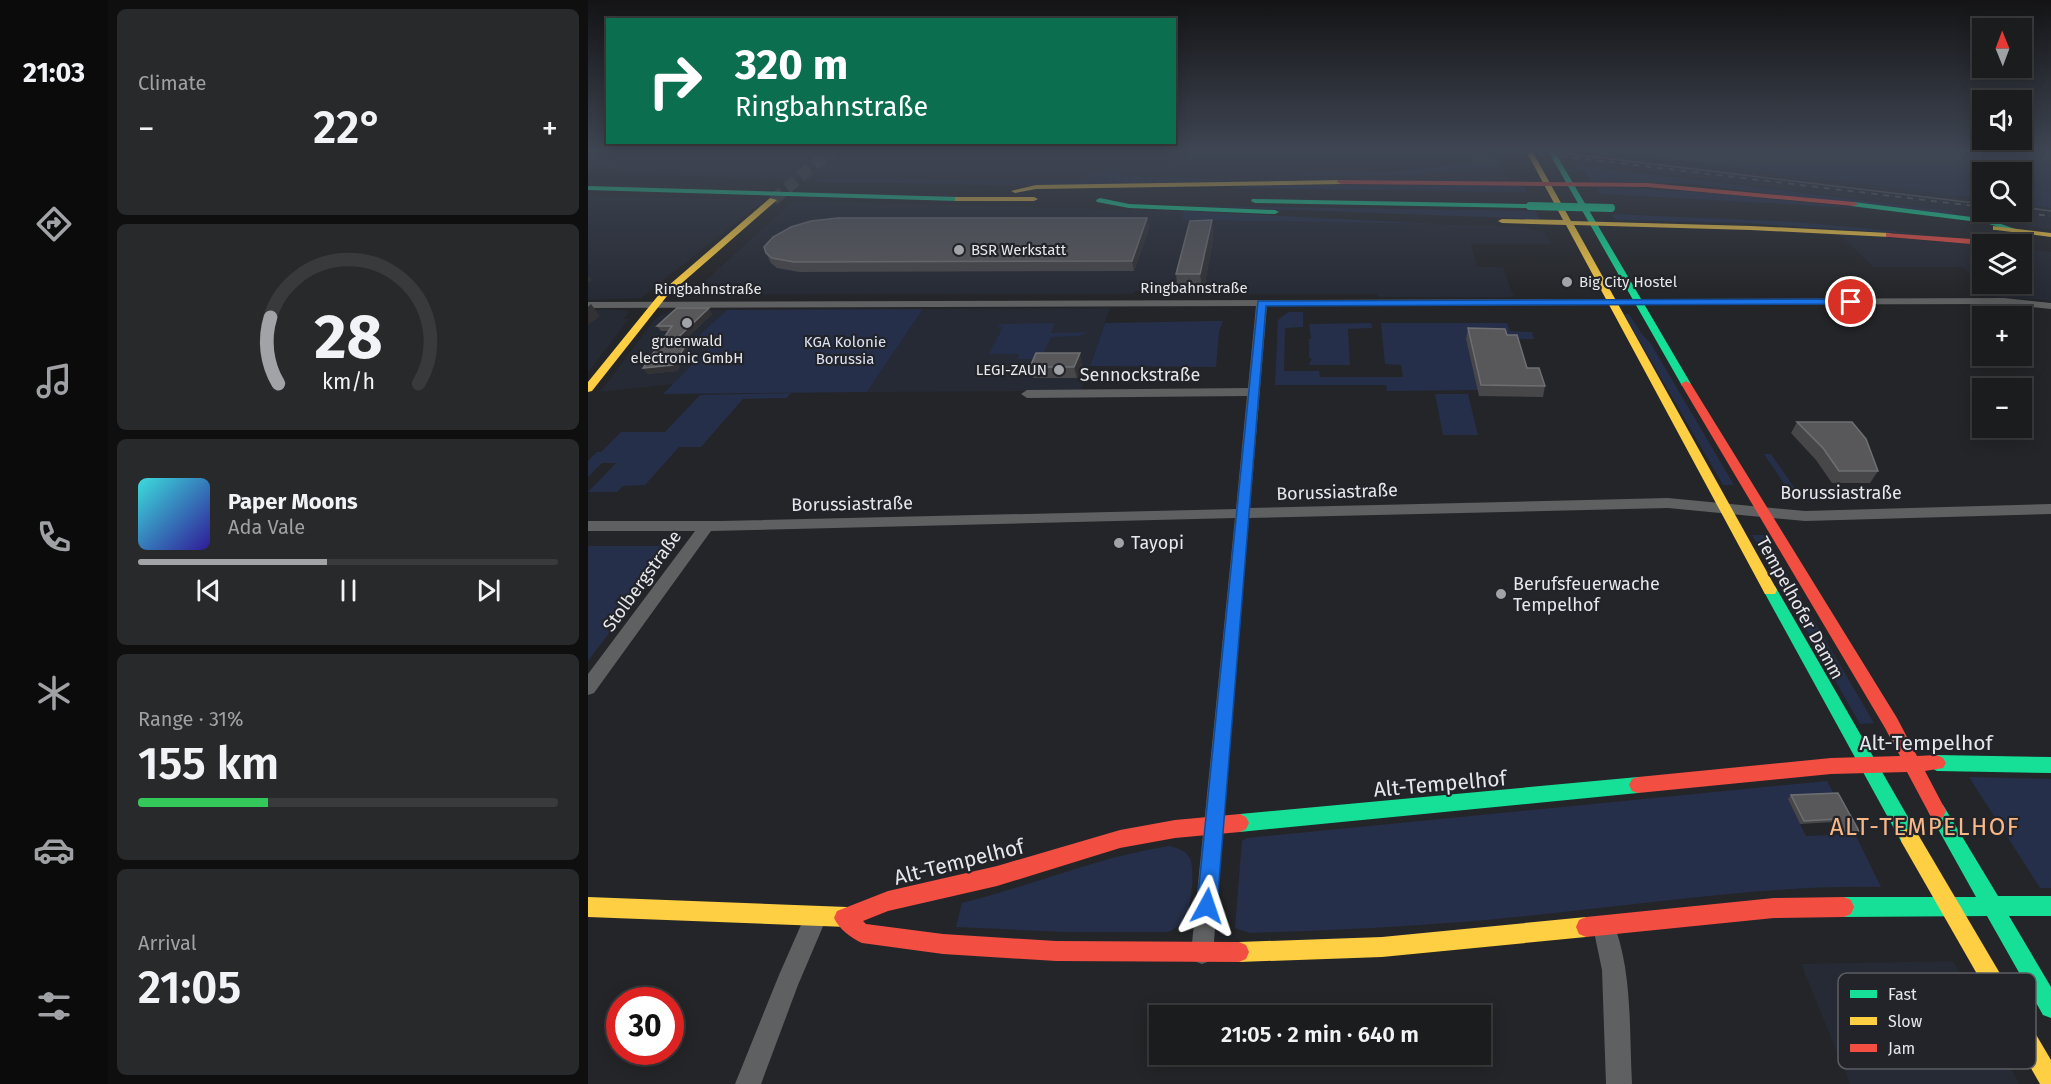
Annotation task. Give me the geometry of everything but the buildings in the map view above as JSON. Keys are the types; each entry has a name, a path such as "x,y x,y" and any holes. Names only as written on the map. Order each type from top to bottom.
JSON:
{"main road":[{"path":"588,389 653,305 773,200"},
{"path":"1054,200 1528,201"},
{"path":"1100,200 1129,206 1423,218"},
{"path":"1455,200 1616,204"},
{"name":"Tempelhofer Damm","path":"1555,200 1609,302 1724,508 1987,973"},
{"name":"Tempelhofer Damm","path":"1578,200 1636,302 1891,723 1911,763 2032,973"},
{"path":"1809,200 1987,221 2013,230"},
{"path":"1681,202 1836,212 2051,236"},
{"path":"1746,214 1856,222 2051,243"},
{"path":"1486,221 1769,227 1972,242"},
{"path":"1504,221 1539,227 1576,239"},
{"name":"Alt-Tempelhof","path":"588,907 844,918 888,901 997,876 1120,839 1214,824 1867,764 2051,765"},
{"path":"844,918 862,933 943,944 1056,951 1202,952 1382,947 1604,927 1774,908 2051,906"},
{"name":"Tempelhofer Damm","path":"2036,981 2051,1007"},
{"name":"Tempelhofer Damm","path":"2036,1056 2051,1081"}],"street":[{"name":"Ringbahnstraße","path":"588,305 2004,301 2051,306"},
{"path":"1202,952 1262,303"},
{"name":"Sennockstraße","path":"1027,394 1254,392"},
{"name":"Borussiastraße","path":"588,526 707,526 1668,503 1805,516 2051,509"},
{"name":"Stolbergstraße","path":"588,688 707,526"},
{"path":"748,1084 787,983 816,917"},
{"path":"1604,927 1614,970 1619,1084"}],"shaded area":[{"path":"588,200 764,200 641,298 588,300"},
{"path":"1862,200 1972,200 1972,219 1953,216 1952,211"},
{"path":"793,201 1184,211 1182,220 1513,226 1545,232 1551,244 1471,244 1477,267 1503,267 1514,297 1178,294 1179,291 1136,291 1132,294 698,295 694,291"},
{"path":"2032,205 2051,208 2051,229 1998,222 2032,222"},
{"path":"1839,234 1972,244 1972,275 1962,267 1873,267"},
{"path":"2032,250 2051,252 2051,301 1998,297 1994,294 2032,294"},
{"path":"1110,308 1081,391 867,392 923,309"},
{"path":"588,310 625,310 629,312 624,319 629,319 588,372"},
{"path":"672,310 727,310 696,339 717,339 674,384 600,392 656,318"},
{"path":"1953,961 1959,973 1838,973 1838,1055 1801,964"},
{"path":"1844,1069 2011,1069 2019,1084 1850,1084"}],"green space":[{"path":"1702,200 1777,200 1874,209"},
{"path":"1820,200 1858,200 1952,211 1953,216"},
{"path":"2032,200 2051,200 2051,208 2032,205"},
{"path":"1193,206 1536,211 1539,219"},
{"path":"1184,211 1439,224 1182,220"},
{"path":"1612,214 1796,222 1934,235 1744,223 1616,220"},
{"name":"KGA Kolonie Borussia","path":"923,309 867,392 663,394 717,340 695,339 727,310"},
{"path":"1288,312 1303,312 1303,327 1285,328 1284,371 1319,371 1320,377 1403,377 1401,365 1385,364 1381,323 1507,323 1510,331 1532,332 1534,339 1503,339 1478,390 1387,391 1386,385 1275,385 1278,320"},
{"path":"1624,314 1629,314 1651,344 1734,485 1723,485"},
{"path":"1223,321 1219,332 1216,367 1090,366 1105,323"},
{"path":"1055,323 1051,333 1088,332 1079,336 1051,337 1041,359 1018,359 1019,354 989,354 1003,327 998,327 1000,324"},
{"path":"1371,323 1372,328 1348,329 1350,365 1309,365 1312,358 1309,358 1309,339 1311,339 1309,324"},
{"path":"791,393 787,398 743,399 701,447 679,447 645,485 623,486 617,492 588,492 616,463 602,463 588,477 588,461 597,452 601,452 621,432 665,432 700,395"},
{"path":"1435,394 1468,394 1478,435 1443,435"},
{"path":"1764,454 1771,454 1798,493 1813,493 1818,500 1795,500"},
{"path":"1752,535 1764,535 1874,723 1860,724"},
{"path":"588,546 675,546 588,661"},
{"path":"1969,777 2051,779 2051,888 2040,888"},
{"path":"1827,781 1835,796 1788,799 1806,836 1855,834 1881,887 1755,892 1398,927 1250,933 1235,928 1242,841 1247,838"},
{"path":"1169,846 1187,855 1191,862 1192,877 1191,896 1186,917 1168,932 1065,932 956,927 962,903 1090,864"}],"tram line":[{"path":"1946,200 1972,203"},
{"path":"2032,208 2051,211"}],"railway":[{"path":"1922,200 1972,206"},
{"path":"2032,214 2051,216"}],"traffic: fast":[{"path":"1100,200 1129,206 1275,212"},
{"path":"1579,200 1686,384"},
{"path":"1255,201 1530,206"},
{"path":"1854,204 1987,221 2014,230"},
{"path":"1530,206 1611,208"},
{"path":"1770,590 1909,837"},
{"path":"1937,763 2051,765"},
{"path":"1240,823 1638,785"},
{"path":"1937,811 2031,973"},
{"path":"1844,907 2051,906"},
{"path":"2036,981 2051,1007"}],"traffic: slow":[{"path":"588,389 664,294 773,200"},
{"path":"1556,200 1770,590"},
{"path":"1502,221 1751,228 1889,235"},
{"path":"1996,228 2051,235"},
{"path":"1909,837 1988,973"},
{"path":"588,907 847,917"},
{"path":"1239,952 1382,947 1586,927"},
{"path":"2036,1055 2051,1081"}],"traffic: jam":[{"path":"1806,200 1854,204"},
{"path":"1889,235 1972,242"},
{"path":"1686,384 1891,723 1937,811"},
{"path":"1638,785 1831,766 1937,763"},
{"path":"847,917 888,901 997,876 1120,839 1175,829 1240,823"},
{"path":"1586,927 1774,908 1844,907"},
{"path":"844,918 862,933 943,944 1056,951 1239,952"}],"place":[{"name":"BSR Werkstatt","path":"959,250"},
{"name":"Big City Hostel","path":"1567,282"},
{"name":"gruenwald electronic GmbH","path":"687,323"},
{"name":"LEGI-ZAUN","path":"1059,370"},
{"name":"Tayopi","path":"1119,543"},
{"name":"Berufsfeuerwache Tempelhof","path":"1501,594"}],"district":[{"name":"ALT-TEMPELHOF","path":"1925,827"}],"route":[{"path":"1207,906 1262,303 1851,302"}]}
